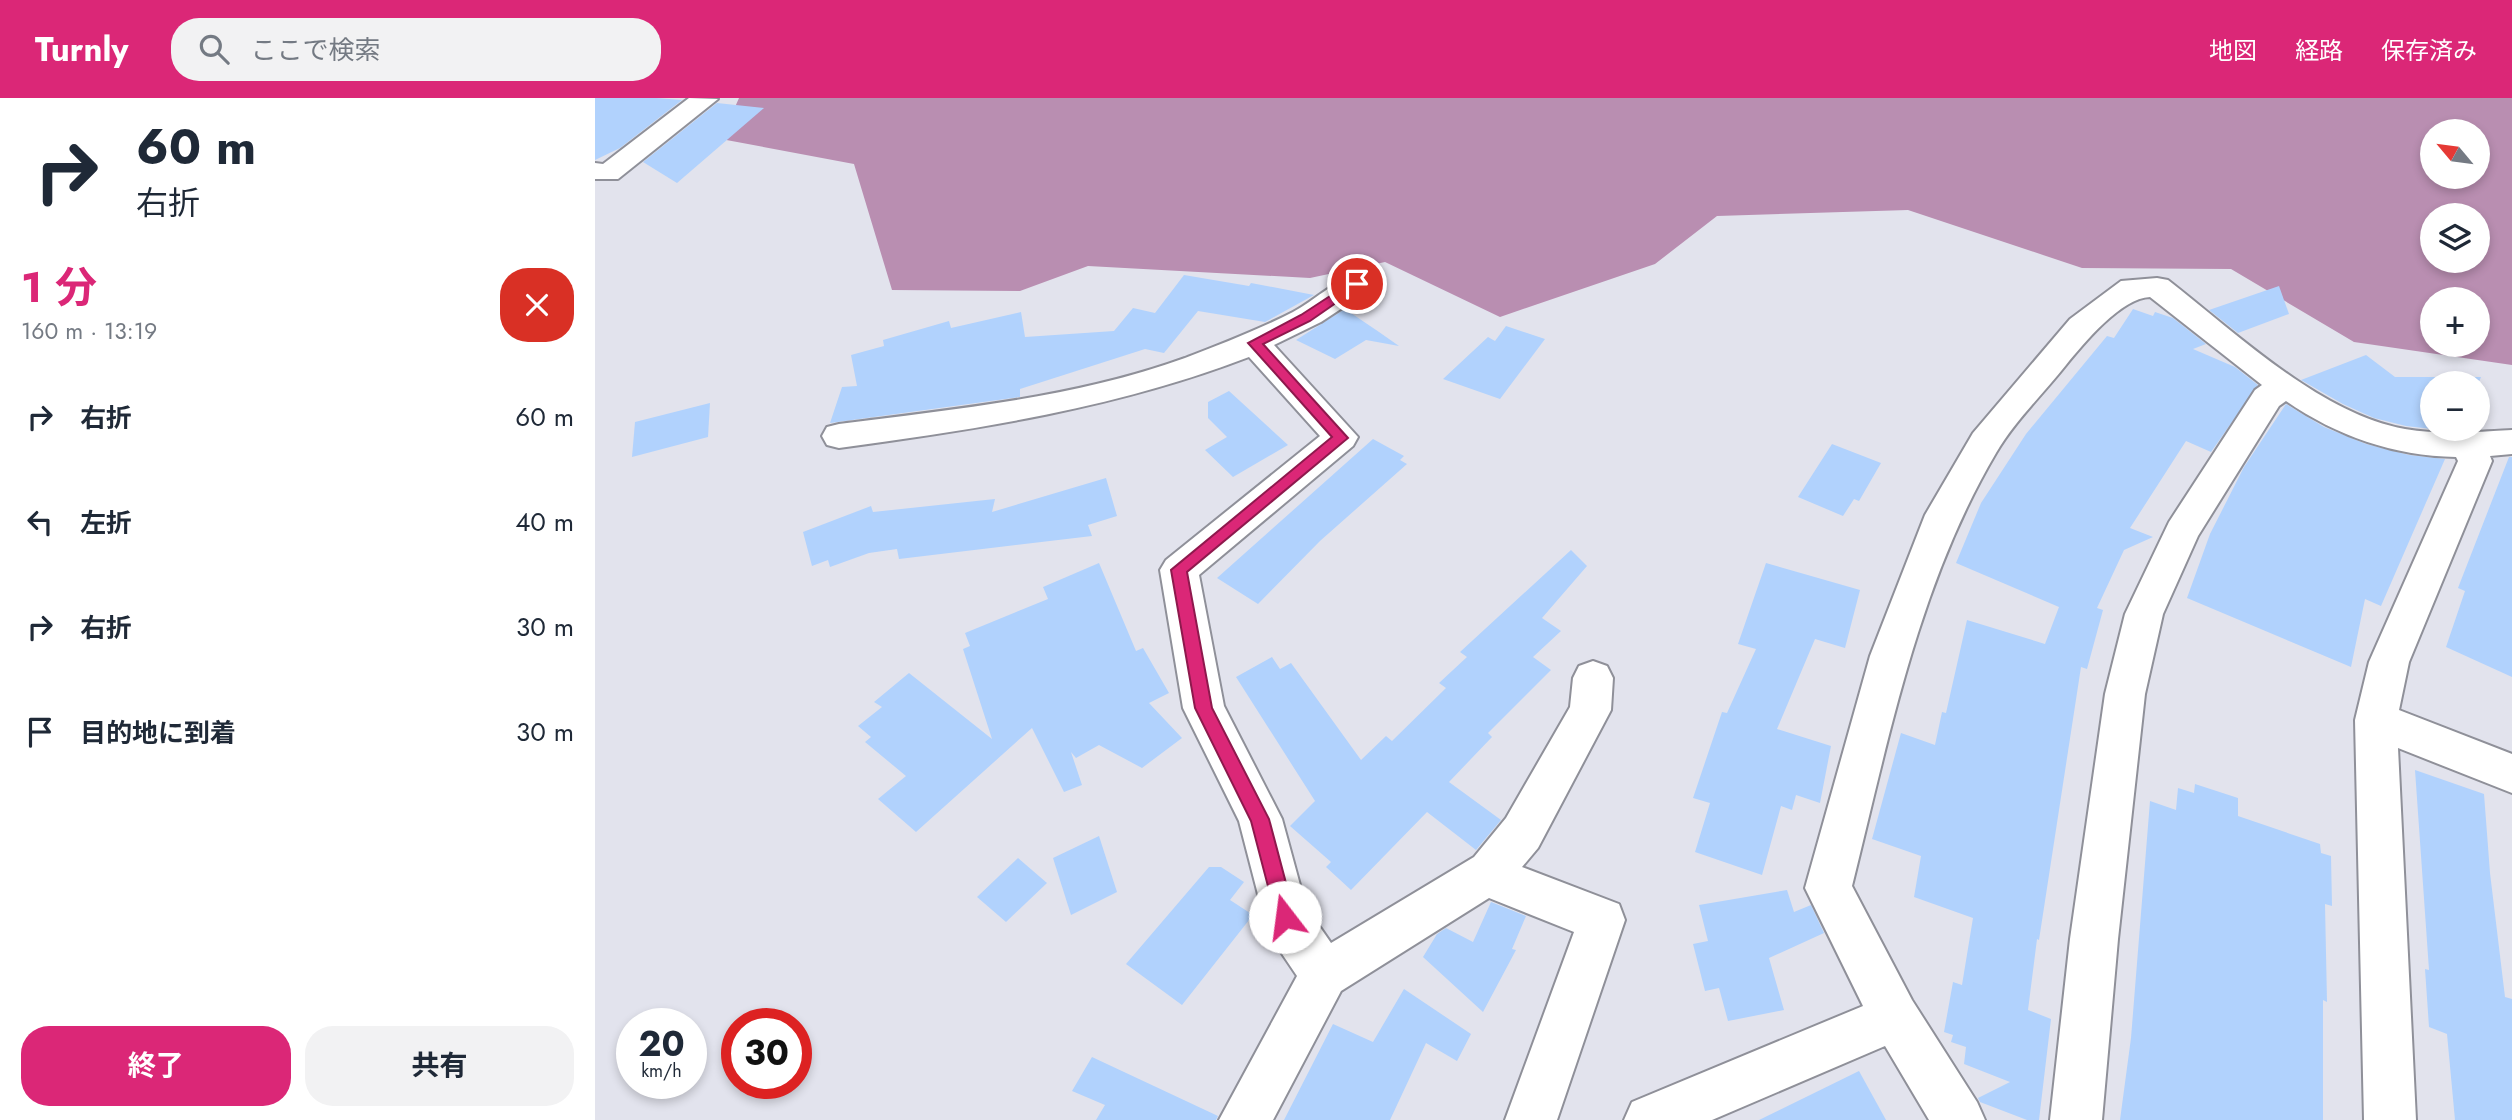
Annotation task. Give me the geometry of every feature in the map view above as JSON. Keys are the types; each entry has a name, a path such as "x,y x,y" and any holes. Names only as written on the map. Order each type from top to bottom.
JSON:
{"street":[{"path":"595,171 608,173 706,99 701,98"},
{"path":"839,436 1014,413 1110,393 1254,343 1305,318 1357,284"},
{"path":"1959,1120 1895,1017 1828,888 1889,656 1938,525 1985,442 2081,326 2132,288 2157,287 2287,385 2339,419 2403,441 2468,446 2512,442"},
{"path":"1254,343 1341,438 1179,570 1204,708 1260,819 1285,917 1324,974"},
{"path":"2076,1120 2094,939 2125,694 2144,614 2182,532 2267,398 2287,385"},
{"path":"2390,1120 2376,720 2389,662 2475,461 2468,446"},
{"path":"1245,1120 1324,974 1490,872 1522,833 1590,710 1593,678"},
{"path":"2376,720 2512,774"},
{"path":"1490,872 1501,881 1602,920 1531,1120"},
{"path":"1650,1120 1895,1017"}],"shaded area":[{"path":"739,98 2512,98 2512,365 2457,357 2490,357 2490,287 2420,287 2420,352 2354,342 2231,269 2082,268 1908,210 1717,216 1655,264 1500,317 1385,262 1310,278 1088,266 1020,291 892,290 854,164 721,139"}],"building":[{"path":"595,98 682,100 620,148 595,160"},
{"path":"717,103 764,108 677,183 643,162"},
{"path":"1184,275 1249,286 1251,283 1314,295 1265,322 1198,311 1164,353 1145,349 1020,389 1020,397 830,423 842,387 857,386 851,355 884,346 883,340 949,321 951,328 1021,312 1025,337 1114,331 1133,308 1155,313"},
{"path":"2279,286 2289,314 2238,333 2209,310"},
{"path":"1345,309 1399,346 1366,340 1335,359 1296,340"},
{"path":"2133,309 2153,316 2155,312 2173,318 2206,344 2193,349 2235,367 2258,385 2211,452 2186,441 2130,528 2153,537 2124,550 2097,608 2103,610 2087,669 2081,667 2039,940 2037,939 2028,1010 2051,1019 2039,1120 2027,1120 1980,1102 1978,1098 2010,1082 1964,1064 1966,1047 1951,1042 1953,1035 1944,1032 1953,982 1962,985 1973,918 1914,897 1921,856 1872,839 1901,733 1935,745 1942,712 1946,713 1967,620 2045,644 2059,607 1956,563 1981,503 2026,434 2107,336 2114,338"},
{"path":"1506,326 1545,339 1500,399 1443,379 1488,337 1495,341"},
{"path":"2366,355 2395,377 2420,377 2420,428 2374,418 2301,380"},
{"path":"1229,391 1288,445 1233,477 1205,450 1227,437 1208,418 1208,402"},
{"path":"710,403 708,437 632,457 635,422"},
{"path":"2286,404 2324,427 2366,444 2409,455 2445,459 2381,606 2365,599 2351,667 2187,598 2210,534 2244,467"},
{"path":"1373,439 1404,456 1400,460 1407,464 1320,541 1258,604 1217,578"},
{"path":"1832,444 1881,463 1859,501 1854,499 1843,516 1798,497"},
{"path":"2509,457 2512,457 2512,677 2446,647 2465,591 2458,588"},
{"path":"1106,478 1117,516 1088,525 1092,536 899,559 897,549 869,553 830,567 828,560 812,566 803,532 871,506 873,512 995,499 992,512"},
{"path":"1571,550 1587,566 1542,618 1561,631 1533,657 1551,670 1488,733 1492,737 1449,782 1501,820 1476,850 1427,812 1351,890 1326,867 1331,862 1290,826 1315,801 1236,677 1272,657 1280,669 1291,663 1361,760 1386,736 1392,741 1446,688 1439,683 1467,657 1460,652"},
{"path":"1099,563 1136,651 1143,648 1169,693 1149,703 1182,738 1142,768 1099,745 1076,758 1071,752 1082,785 1064,792 1032,728 916,832 878,799 906,776 865,742 871,737 858,726 882,707 874,702 909,673 992,739 963,649 970,646 965,633 1048,599 1043,587"},
{"path":"1766,563 1860,590 1845,648 1815,639 1777,729 1831,746 1820,803 1796,795 1792,810 1781,806 1762,875 1695,852 1710,803 1693,798 1722,712 1727,713 1756,649 1738,644"},
{"path":"2415,770 2484,794 2490,873 2505,997 2512,999 2512,1120 2455,1120 2447,1034 2429,1027 2425,969 2429,970"},
{"path":"2195,784 2238,798 2238,816 2320,844 2321,853 2331,856 2332,906 2325,904 2327,1002 2323,1000 2323,1120 2120,1120 2131,1038 2150,801 2176,810 2178,788 2194,793"},
{"path":"1099,836 1117,892 1071,915 1053,858"},
{"path":"1018,858 1047,883 1006,922 977,897"},
{"path":"1209,867 1221,867 1244,882 1230,900 1253,915 1182,1005 1126,964"},
{"path":"1787,890 1794,912 1811,905 1824,933 1769,958 1784,1010 1728,1021 1719,988 1705,991 1693,944 1708,941 1699,905"},
{"path":"1491,902 1526,916 1512,949 1516,950 1483,1012 1423,957 1437,934 1446,928 1473,942"},
{"path":"1404,989 1471,1034 1457,1061 1426,1043 1390,1120 1284,1120 1333,1024 1373,1042"},
{"path":"1092,1057 1218,1116 1216,1120 1096,1120 1105,1105 1072,1091"},
{"path":"1859,1071 1886,1120 1759,1120"}],"route":[{"path":"1285,917 1260,819 1204,708 1179,570 1341,438 1254,343 1305,318 1357,284"}]}
